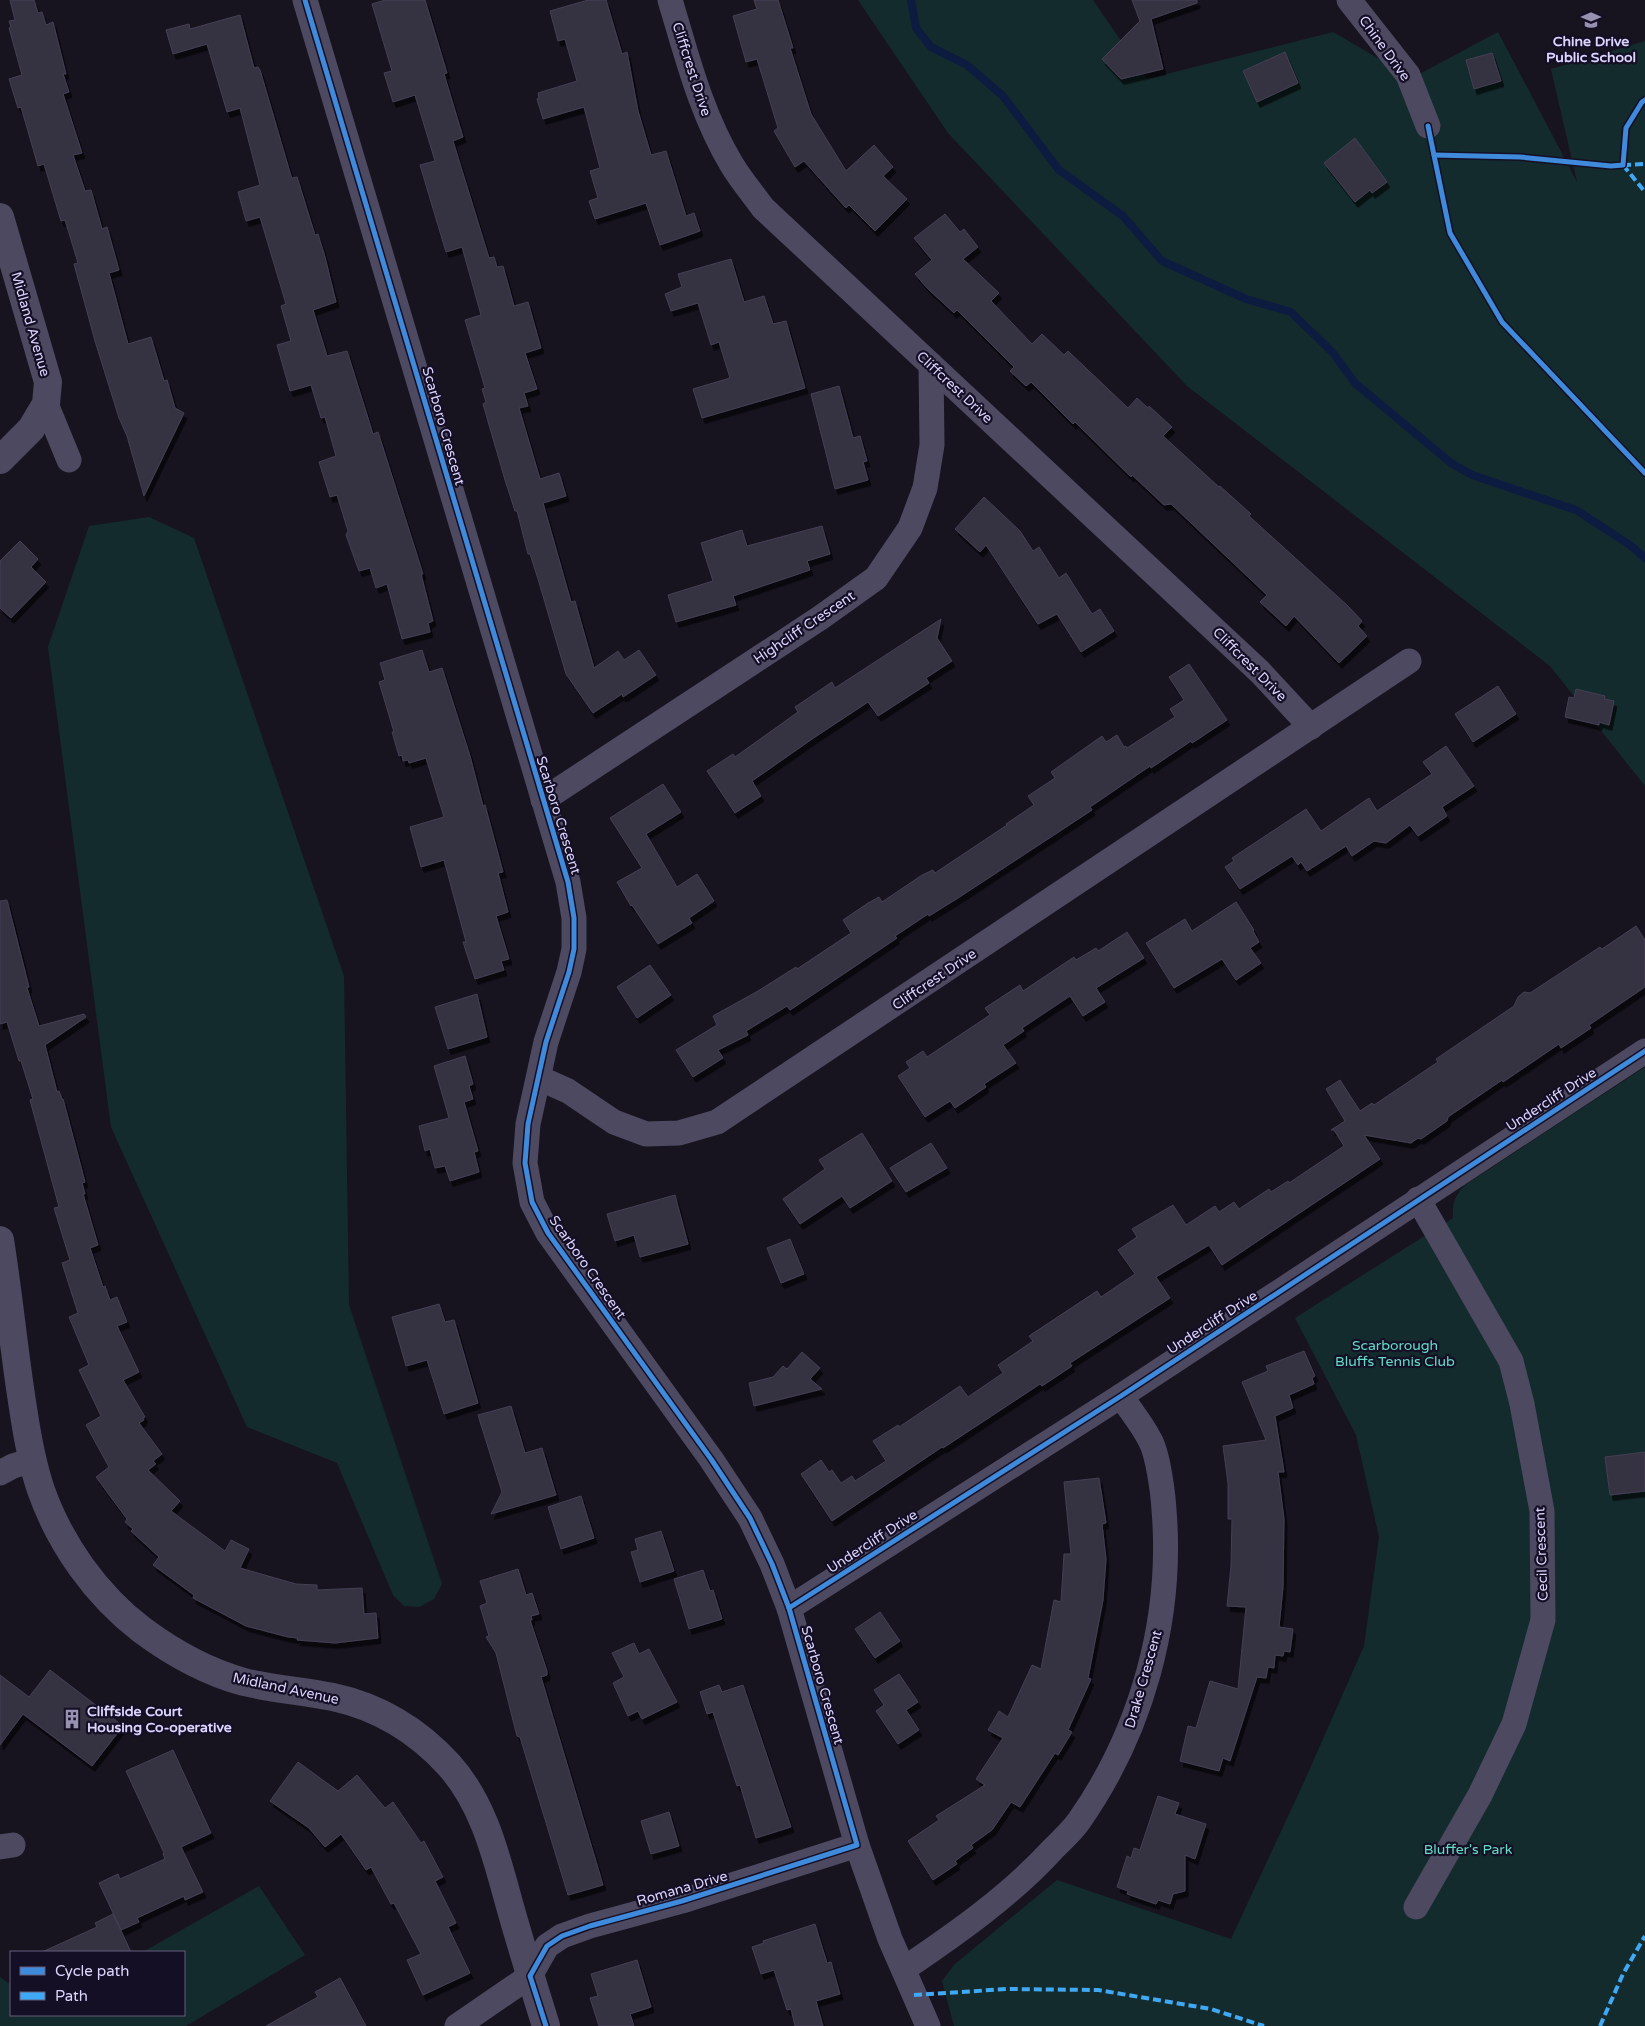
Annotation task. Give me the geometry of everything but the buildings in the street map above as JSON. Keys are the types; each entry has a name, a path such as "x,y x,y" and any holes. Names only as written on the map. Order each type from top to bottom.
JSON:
{"street":[{"name":"Scarboro Crescent","path":"306,0 542,800 568,882 574,918 574,949 569,972 546,1042 528,1124 525,1163 532,1202 548,1233 711,1459 750,1518 772,1564 789,1608 857,1845 890,1939 928,2026"},
{"name":"Cliffcrest Drive","path":"670,0 697,91 716,136 732,166 763,208 1260,672 1311,727"},
{"name":"Chine Drive","path":"1349,0 1408,75 1428,126"},
{"name":"Midland Avenue","path":"0,217 48,382 46,404 31,429 0,460"},
{"name":"Highcliff Crescent","path":"542,800 820,618 876,578 910,528 925,488 932,445 930,365"},
{"name":"Midland Avenue","path":"46,404 70,460"},
{"name":"Cliffcrest Drive","path":"539,1078 568,1091 614,1122 646,1134 679,1133 717,1122 1409,661"},
{"name":"Undercliff Drive","path":"789,1608 1121,1396 1645,1051"},
{"name":"Cecil Crescent","path":"1416,1907 1480,1795 1514,1724 1543,1620 1542,1511 1522,1404 1511,1361 1418,1199"},
{"name":"Midland Avenue","path":"0,1240 19,1385 33,1460 40,1488 54,1523 72,1553 88,1576 126,1618 179,1655 210,1670 244,1682 334,1697 367,1706 398,1722 427,1742 452,1768 474,1801 491,1842 546,2026"},
{"name":"Drake Crescent","path":"904,1970 984,1914 1032,1872 1078,1822 1116,1761 1136,1714 1150,1667 1164,1599 1167,1540 1163,1489 1151,1441 1121,1396"},
{"path":"0,1474 13,1466 33,1460"},
{"name":"Romana Drive","path":"457,2026 530,1976 547,1946 562,1936 590,1926 682,1901 857,1845"}],"green space":[{"path":"858,0 1093,0 1147,79 1333,32 1412,78 1498,32 1577,182 1551,69 1645,41 1645,786 1550,666 1187,386 948,133"},
{"path":"149,517 194,538 344,976 349,1305 442,1584 434,1599 419,1607 404,1606 393,1595 337,1463 247,1427 111,1127 48,647 89,526"},
{"name":"Bluffer's Park","path":"1645,1067 1645,2026 954,2026 942,1981 955,1964 1057,1880 1231,1939 1304,1782 1364,1646 1379,1537 1356,1435 1295,1318 1453,1218 1455,1200 1465,1185"},
{"path":"259,1886 305,1955 186,2026 0,2026 0,1977 10,1984 10,2016 185,2016 185,1951 145,1951"}],"waterway":[{"path":"911,0 916,28 931,47 967,65 1003,96 1059,170 1123,216 1162,261 1246,299 1291,312 1333,353 1355,383 1451,463 1472,475 1576,510 1630,545 1645,558"}],"marked path":[{"path":"1623,165 1645,164"},
{"path":"1623,165 1645,192"},
{"path":"1600,2026 1623,1974 1645,1936"},
{"path":"914,1995 1007,1989 1098,1990 1211,2009 1264,2026"}],"cycle path":[{"path":"305,0 568,882 574,918 574,949 569,972 546,1042 528,1124 525,1163 532,1202 548,1233 711,1459 750,1518 772,1564 789,1608 857,1845 682,1901 590,1926 562,1936 547,1946 530,1976 546,2026"},
{"path":"1434,155 1520,157 1611,166 1623,165 1626,128 1645,100"},
{"path":"1428,126 1450,233 1502,322 1645,473"},
{"path":"789,1608 1121,1396 1645,1051"}],"place":[{"name":"Chine Drive Public School","path":"1591,20"},
{"name":"Cliffside Court Housing Co-operative","path":"72,1719"}],"park label":[{"name":"Scarborough Bluffs Tennis Club","path":"1395,1354"}]}
